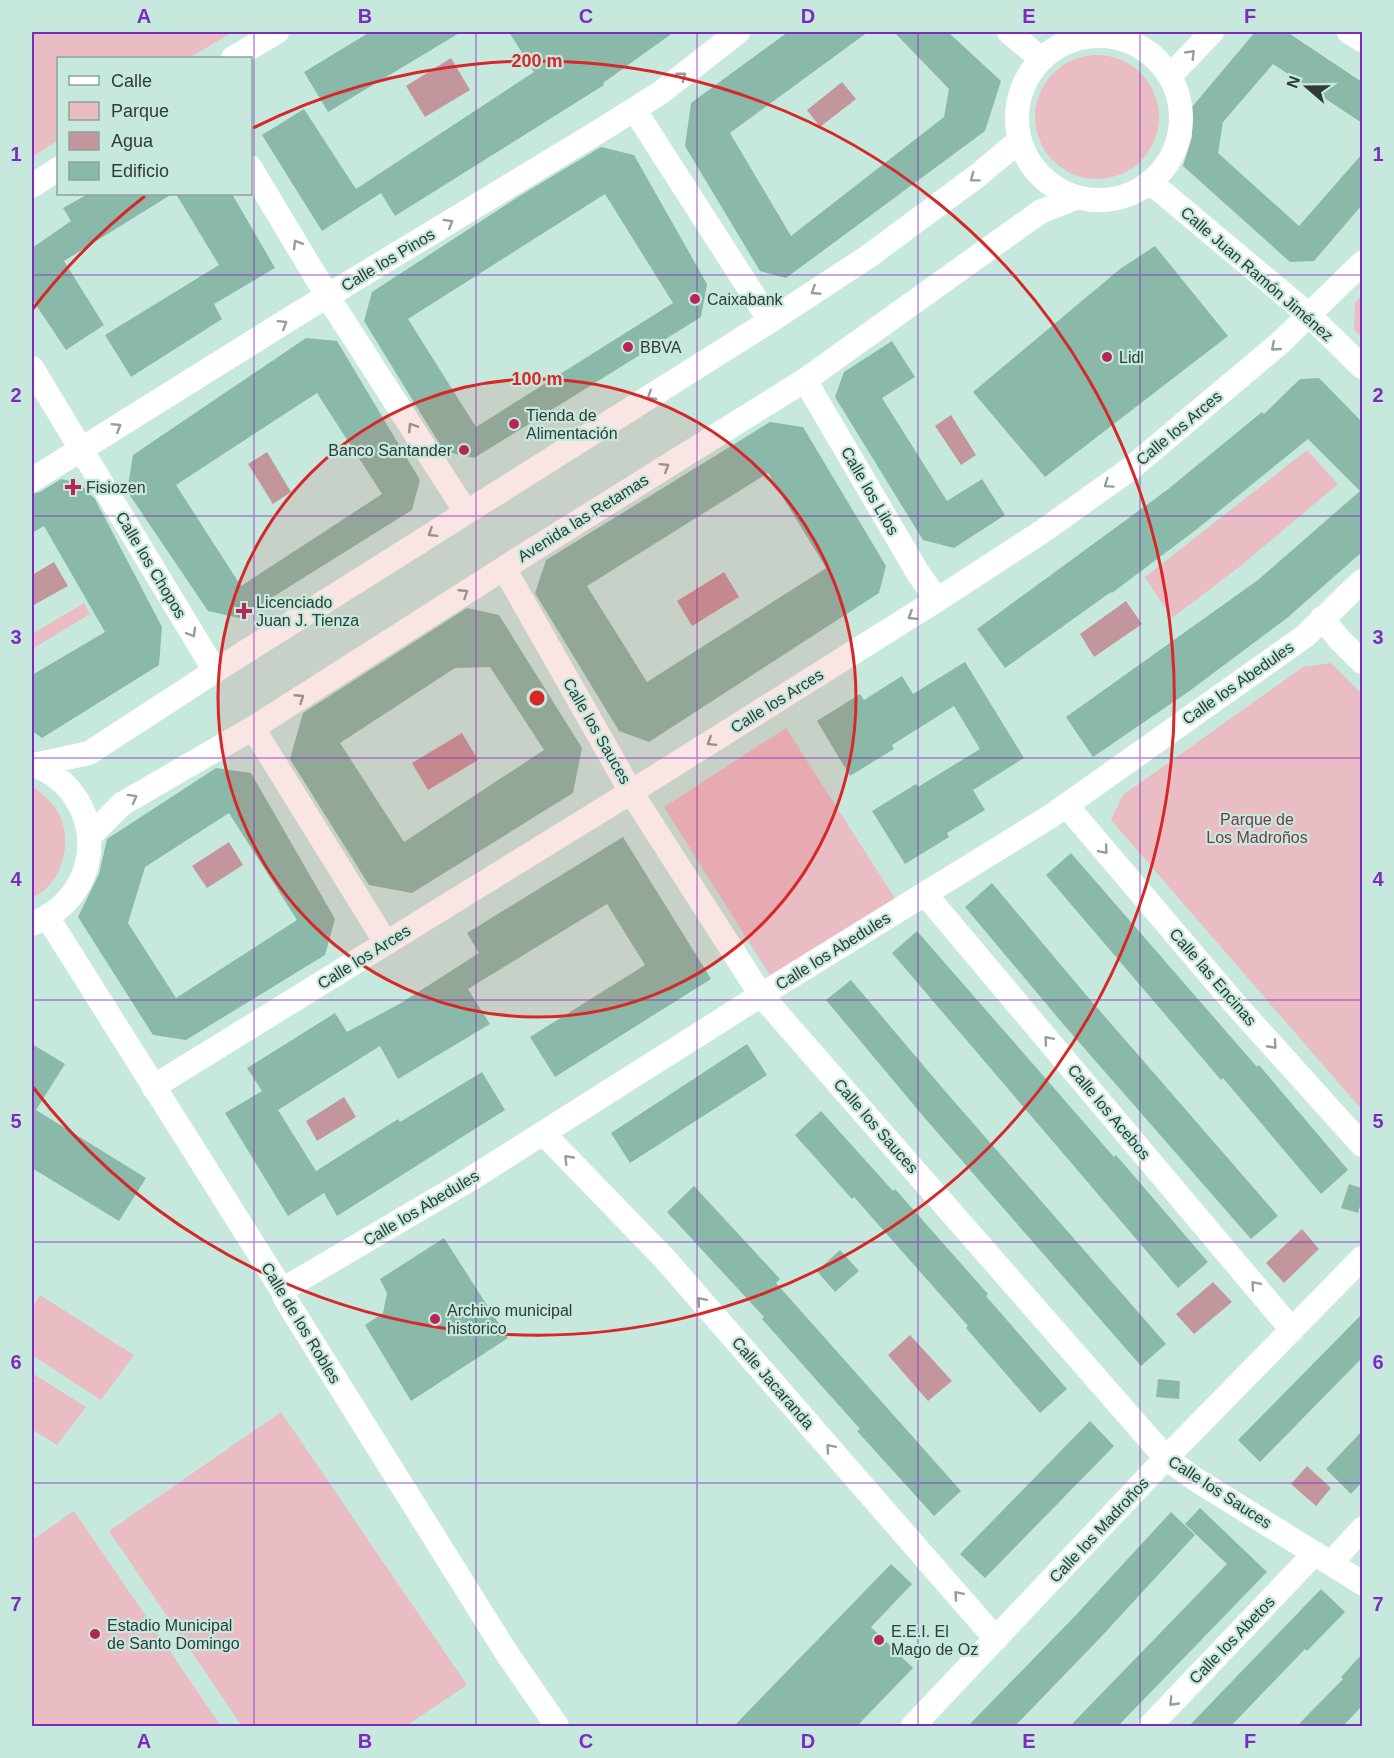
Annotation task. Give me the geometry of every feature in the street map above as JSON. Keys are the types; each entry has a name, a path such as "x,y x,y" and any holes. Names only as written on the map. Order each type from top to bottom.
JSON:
{"street":[{"path":"235,57 277,32"},
{"name":"Calle los Pinos","path":"32,480 660,93 738,32"},
{"path":"1009,32 1041,59"},
{"path":"1170,76 1212,32"},
{"path":"1349,32 1362,40"},
{"path":"1131,36 1159,61 1170,76 1180,101 1181,127 1174,153 1142,189 1121,199 1098,202 1075,198 1051,186 1031,166 1019,141 1016,119 1019,97 1028,77 1041,59 1060,45 1082,38 1131,36"},
{"path":"634,109 770,321"},
{"path":"33,764 89,753 215,670 770,321 869,256 977,176 1019,141"},
{"path":"252,170 328,297 466,512"},
{"path":"32,186 57,171"},
{"name":"Calle Juan Ramón Jiménez","path":"1150,182 1309,315 1362,367"},
{"name":"Avenida las Retamas","path":"89,837 122,804 253,728 805,380 1040,213 1075,198"},
{"name":"Calle los Arces","path":"153,1087 631,792 1043,531 1130,469 1281,342 1362,263"},
{"name":"Calle los Chopos","path":"32,368 215,670"},
{"name":"Calle los Lilos","path":"805,380 918,573 937,600"},
{"name":"Calle los Sauces","path":"504,568 631,792 761,995 1166,1458 1195,1479 1362,1583"},
{"name":"Calle los Abedules","path":"282,1290 469,1180 1066,805 1305,636 1362,582"},
{"path":"1322,618 1362,662"},
{"path":"253,728 386,943"},
{"path":"33,764 55,776 72,793 84,813 89,837 88,861 80,883 67,903 40,921"},
{"name":"Calle las Encinas","path":"1066,805 1235,1004 1362,1145"},
{"name":"Calle los Acebos","path":"925,894 1292,1330"},
{"name":"Calle de los Robles","path":"40,921 153,1087 282,1290 286,1300 504,1649 557,1726"},
{"name":"Calle Jacaranda","path":"543,1133 665,1259 996,1639"},
{"name":"Calle los Madroños","path":"913,1726 1166,1458 1362,1258"},
{"name":"Calle los Abetos","path":"1150,1726 1323,1558 1362,1529"}],"green space":[{"path":"32,32 233,32 191,57 57,57 57,141 32,157"},
{"path":"1097,55 1121,59 1141,73 1155,93 1159,117 1155,141 1141,161 1121,175 1097,179 1073,175 1053,161 1039,141 1035,117 1039,93 1053,73 1073,59"},
{"path":"1362,295 1362,338 1354,330 1355,303"},
{"path":"1307,450 1338,484 1243,564 1172,618 1145,577"},
{"path":"84,603 90,614 32,649 32,634"},
{"name":"Parque de Los Madroños","path":"1331,663 1362,694 1362,1110 1111,820 1123,795 1303,667"},
{"path":"786,728 896,900 771,977 664,807"},
{"path":"32,786 58,811 64,827 65,839 62,863 57,874 42,892 32,898"},
{"path":"40,1295 134,1355 101,1400 32,1355 32,1309"},
{"path":"32,1373 86,1407 57,1445 32,1429"},
{"path":"281,1412 467,1685 406,1726 242,1726 109,1531"},
{"name":"Estadio Municipal de Santo Domingo","path":"74,1511 221,1726 32,1726 32,1540"}],"water":[{"path":"451,58 470,90 425,117 406,86"},
{"path":"842,82 856,99 820,127 807,110"},
{"path":"951,415 976,455 961,465 935,426"},
{"path":"267,452 291,492 273,504 248,464"},
{"path":"54,562 68,586 32,606 32,575"},
{"path":"724,572 739,597 692,626 677,601"},
{"path":"1126,601 1142,624 1094,657 1080,634"},
{"path":"462,733 478,760 428,790 412,763"},
{"path":"229,842 243,865 207,888 192,866"},
{"path":"344,1097 356,1117 317,1141 306,1121"},
{"path":"1302,1229 1319,1249 1284,1283 1266,1263"},
{"path":"1213,1282 1232,1302 1194,1334 1176,1314"},
{"path":"910,1335 952,1381 928,1401 888,1355"},
{"path":"1307,1466 1331,1488 1316,1506 1291,1484"}],"building":[{"path":"370,32 461,32 328,112 304,72"},
{"path":"509,32 674,32 603,83 604,85 395,216 381,193 322,231 262,135 304,109 356,189 534,72"},
{"path":"788,32 868,32 730,133 791,236 944,117 949,89 894,32 948,32 1001,81 985,131 786,278 760,271 685,146 691,103"},
{"path":"1255,32 1287,32 1362,82 1362,123 1273,64 1223,122 1218,153 1299,226 1362,154 1362,205 1314,261 1290,262 1183,166 1192,137 1192,107"},
{"path":"601,147 634,155 707,284 701,317 474,458 444,451 364,321 372,292 521,195","holes":["605,194 673,303 476,427 408,319"]},
{"path":"86,195 170,195 64,261 104,325 66,350 32,299 32,248 71,221 63,208"},
{"path":"177,195 233,195 275,268 214,304 222,319 131,377 105,335 219,265"},
{"name":"Lidl","path":"1155,246 1228,336 1045,477 973,392 1120,269"},
{"path":"306,338 337,341 420,480 412,510 239,618 208,611 127,491 133,455","holes":["317,393 382,494 241,586 176,485"]},
{"path":"892,341 915,377 882,398 947,501 982,479 1005,515 954,548 923,540 835,397 844,372"},
{"path":"1319,378 1362,422 1362,552 1287,618 1188,692 1093,757 1066,717 1258,580 1360,491 1308,439 1197,529 1112,593 1005,668 977,629 1167,490 1262,412 1264,414 1300,379"},
{"path":"770,422 803,427 886,566 879,593 649,742 619,731 535,593 546,560","holes":["768,473 826,568 647,682 587,586"]},
{"path":"61,479 79,483 95,499 162,627 159,665 42,738 32,731 32,675 105,632 44,526 32,533 32,494 40,492"},
{"path":"467,608 499,615 582,748 573,793 412,893 369,885 290,759 303,713","holes":["490,667 544,750 404,842 340,743 455,668"]},
{"path":"965,662 1024,758 973,790 985,810 947,833 949,837 905,864 872,811 916,784 918,787 980,749 954,706 892,745 894,749 850,776 817,721 860,694 864,700 902,676 913,694"},
{"path":"216,768 251,773 335,919 325,955 186,1040 153,1035 78,917 99,874 107,839","holes":["229,813 297,920 176,998 128,923 145,867"]},
{"path":"623,837 711,979 555,1077 530,1037 645,965 607,904 468,989 490,1024 398,1079 380,1046 278,1110 316,1171 398,1119 400,1122 482,1072 505,1110 337,1216 324,1193 288,1216 225,1113 262,1091 247,1068 335,1013 347,1032 401,1003 479,953 467,933"},
{"path":"1071,853 1257,1067 1259,1065 1348,1170 1321,1194 1046,875"},
{"path":"992,883 1278,1216 1251,1239 1064,1025 965,907"},
{"path":"917,931 1208,1262 1178,1288 892,953"},
{"path":"851,980 1166,1344 1141,1366 923,1116 826,1000"},
{"path":"32,1044 65,1064 36,1110 146,1178 119,1221 32,1168"},
{"path":"747,1044 767,1075 630,1163 611,1133"},
{"path":"821,1111 893,1191 895,1189 988,1294 986,1296 1067,1389 1040,1413 966,1328 968,1326 854,1197 852,1199 795,1135"},
{"path":"1349,1184 1362,1188 1358,1213 1341,1208"},
{"path":"694,1186 780,1279 776,1283 961,1491 934,1516 857,1431 860,1429 762,1319 764,1317 667,1212"},
{"name":"Archivo municipal historico","path":"444,1238 508,1338 411,1401 365,1325 383,1313 387,1293 380,1279"},
{"path":"840,1250 859,1271 835,1292 817,1271"},
{"path":"1362,1314 1362,1358 1260,1462 1238,1440"},
{"path":"1158,1379 1180,1381 1179,1399 1156,1397"},
{"path":"1090,1421 1114,1446 985,1578 960,1554"},
{"path":"1362,1431 1362,1482 1351,1494 1326,1469"},
{"path":"1200,1508 1267,1572 1118,1726 1070,1726 1227,1564 1185,1524"},
{"path":"1171,1512 1195,1535 1100,1638 1015,1726 968,1726 1076,1615"},
{"name":"E.E.I. El Mago de Oz","path":"891,1564 912,1584 871,1627 913,1668 857,1726 734,1726"},
{"path":"1321,1589 1345,1612 1307,1651 1305,1649 1231,1726 1189,1726"},
{"path":"1362,1654 1362,1706 1343,1726 1297,1726 1343,1679 1341,1677"}],"place":[{"name":"Caixabank","path":"695,299"},
{"name":"BBVA","path":"628,347"},
{"name":"Lidl","path":"1107,357"},
{"name":"Tienda de Alimentación","path":"514,424"},
{"name":"Banco Santander","path":"464,450"},
{"name":"Fisiozen","path":"73,487"},
{"name":"Licenciado Juan J. Tienza","path":"244,611"},
{"name":"Archivo municipal historico","path":"435,1319"},
{"name":"Estadio Municipal de Santo Domingo","path":"95,1634"},
{"name":"E.E.I. El Mago de Oz","path":"879,1640"}]}
